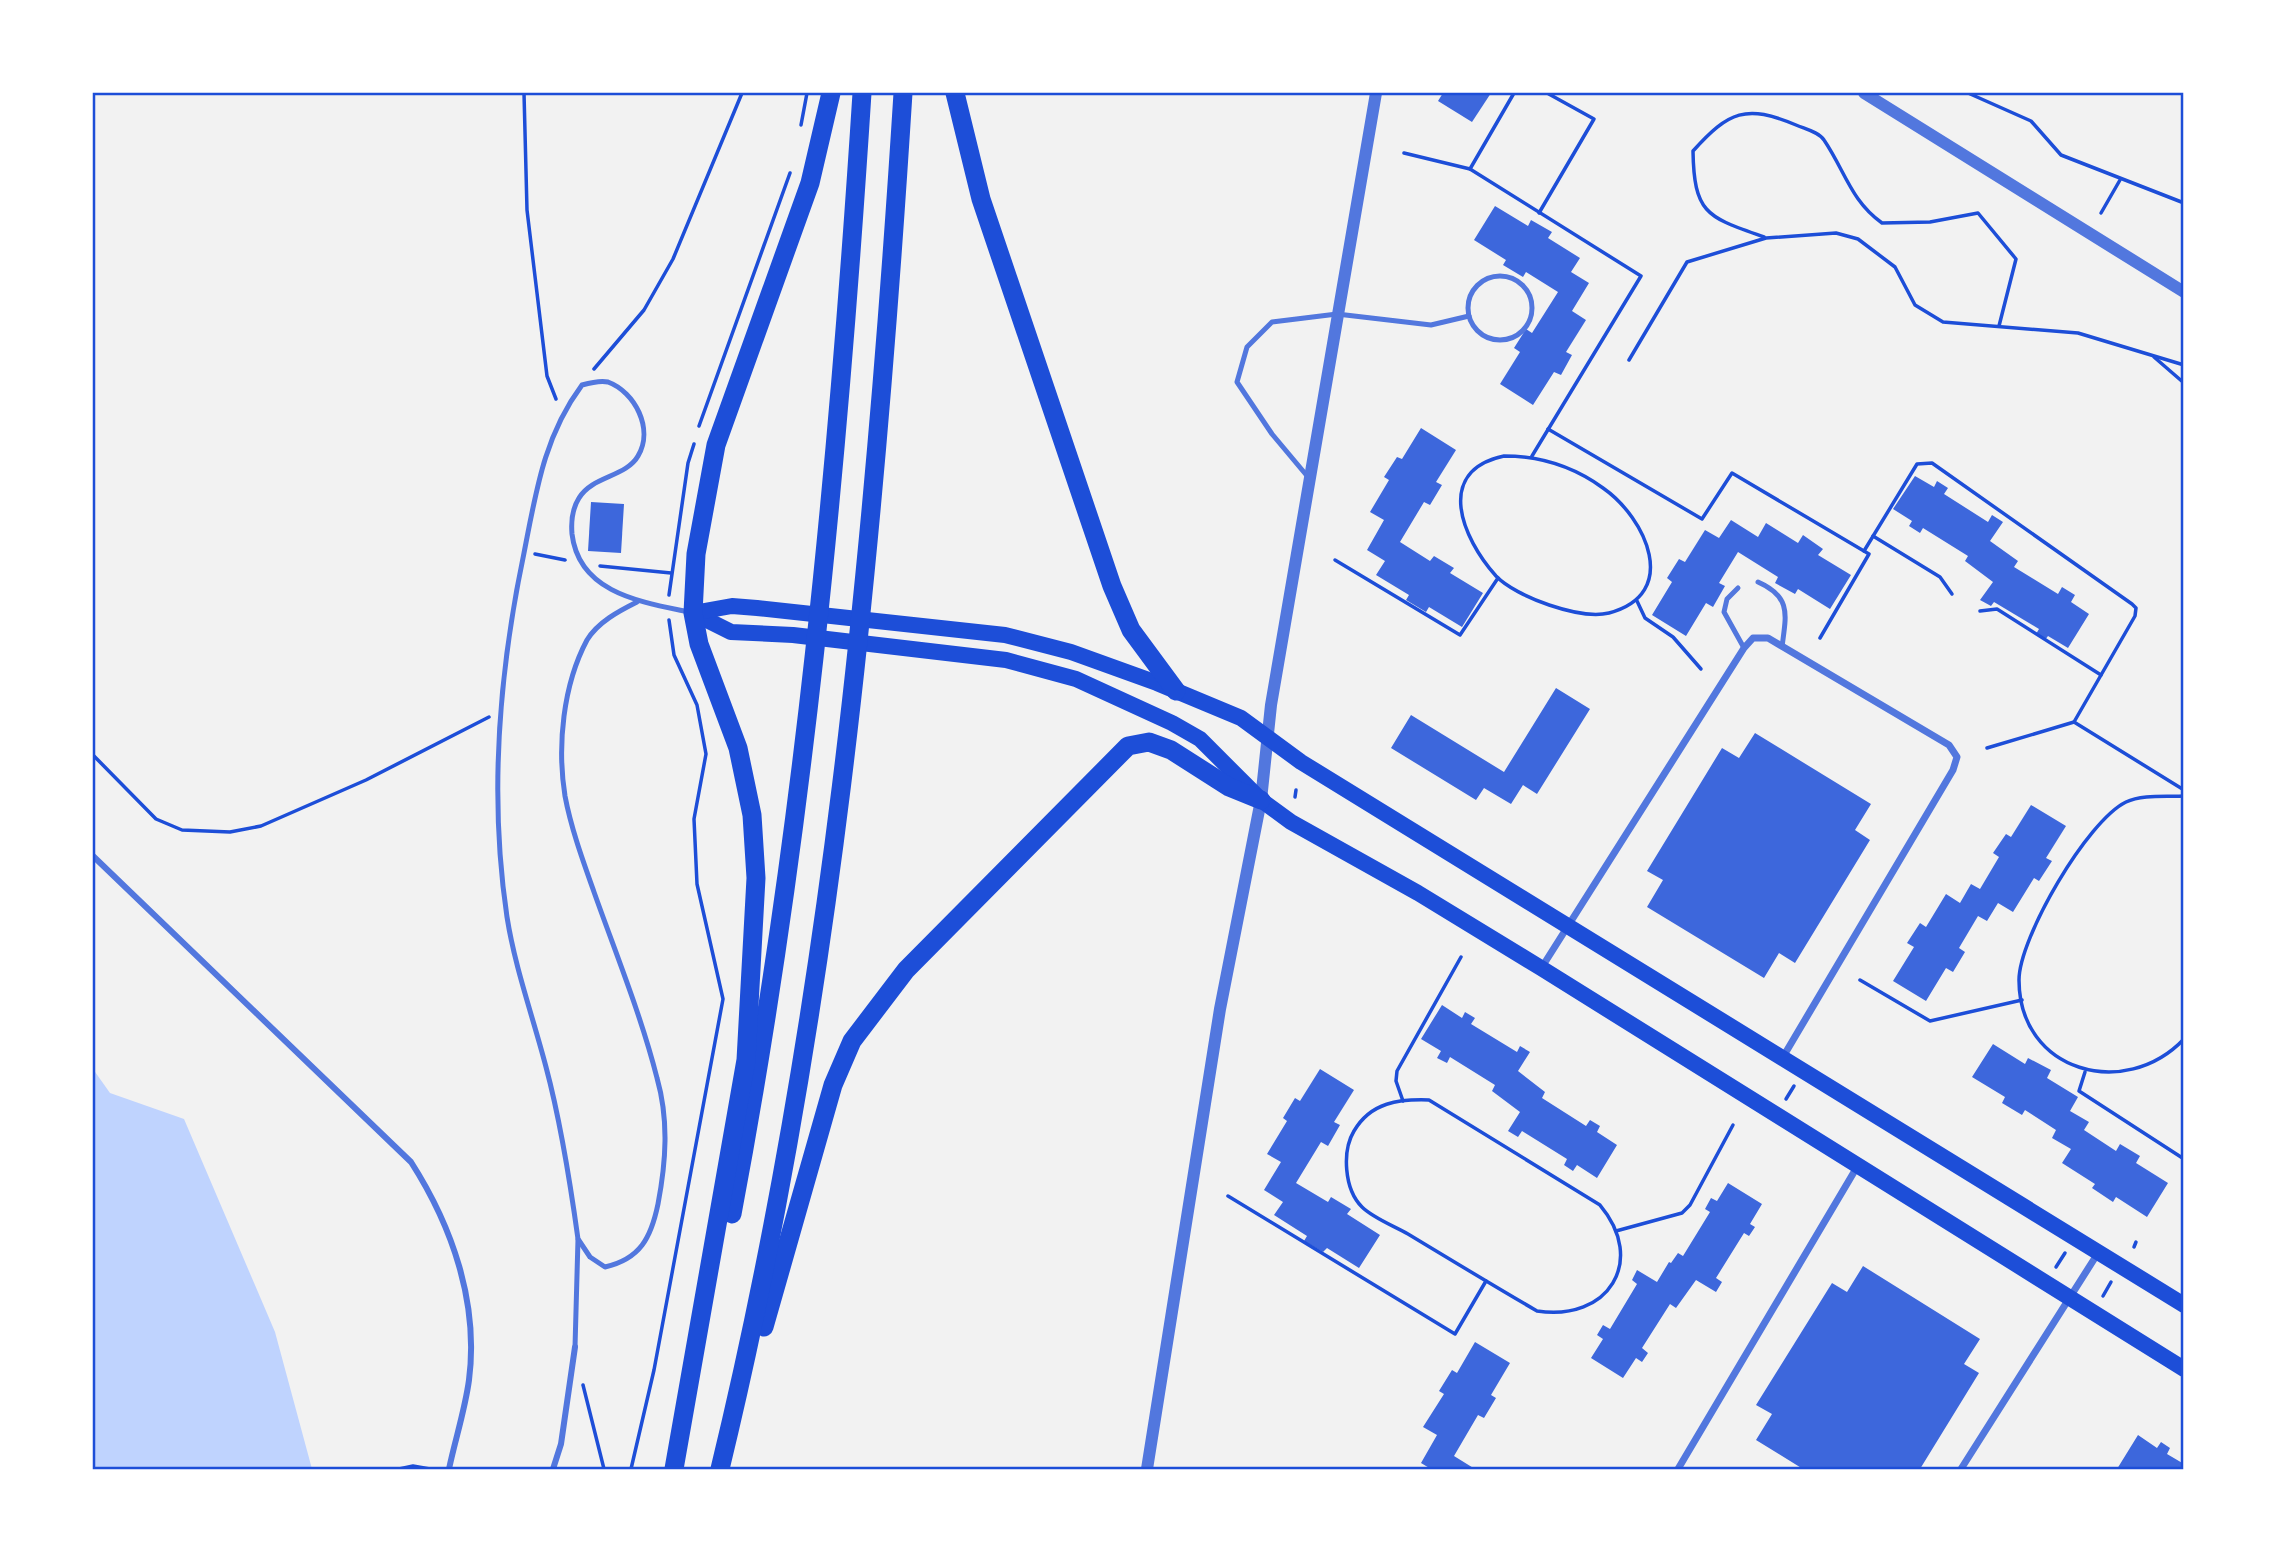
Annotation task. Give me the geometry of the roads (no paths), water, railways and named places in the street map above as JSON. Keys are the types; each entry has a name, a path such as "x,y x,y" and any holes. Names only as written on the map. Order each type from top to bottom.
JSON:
{"highway":[{"path":"676,1469 746,1060 756,878 752,815 738,748 699,644 693,613 703,502 716,445 810,183 831,93"},
{"path":"676,1469 704,1361 739,1175 788,873 833,474 862,93"},
{"path":"722,1469 744,1372 780,1183 829,874 877,437 903,93"},
{"path":"956,93 981,199 1112,586 1131,630 1176,691"},
{"path":"722,1469 832,1085 852,1041 906,970 1128,746 1149,742 1171,750 1229,787 1261,800"}],"main road":[{"path":"693,613 732,606 933,625 1005,635 1071,652 1176,691 1241,719 1301,762 2184,1305"},
{"path":"693,613 731,632 930,650 1006,660 1076,679 1200,739 1261,800 1291,822 1418,893 1541,968 2184,1369"}],"street":[{"path":"1147,1469 1220,1009 1261,800 1266,735 1308,477 1376,93"},
{"path":"1864,93 2184,292"},
{"path":"1541,968 1744,648 1754,638 1768,638 1949,745 1957,757 1953,770 1782,1058"},
{"path":"93,856 411,1162 429,1190 449,1232 459,1264 471,1342 469,1381 449,1469"},
{"path":"1678,1469 1857,1167"},
{"path":"1961,1469 2098,1252"},
{"path":"553,1469 561,1444 574,1372 575,1348"}],"lane":[{"path":"1502,275 1521,283 1531,300 1529,322 1513,337 1503,340 1481,335 1469,316 1468,306 1475,288 1492,276 1502,275"},
{"path":"1308,477 1272,434 1237,382 1247,347 1272,322 1337,314 1431,325 1469,316"},
{"path":"575,1348 578,1239 546,1069 518,971 507,918 500,843 500,711 515,592 542,465 561,412 582,385 606,381 628,393 641,417 644,440 637,458 616,472 595,481 579,498 571,521 574,552 587,574 637,602 693,613"},
{"path":"1758,582 1774,589 1783,600 1786,616 1782,647"},
{"path":"1738,588 1727,599 1724,612 1744,648"},
{"path":"578,1239 590,1257 605,1267 623,1263 644,1247 654,1221 664,1171 666,1128 658,1080 585,865 565,795 562,732 570,685 588,639 613,614 637,602"}],"water":[{"path":"93,1069 110,1093 184,1119 275,1332 312,1469 93,1469"}]}
